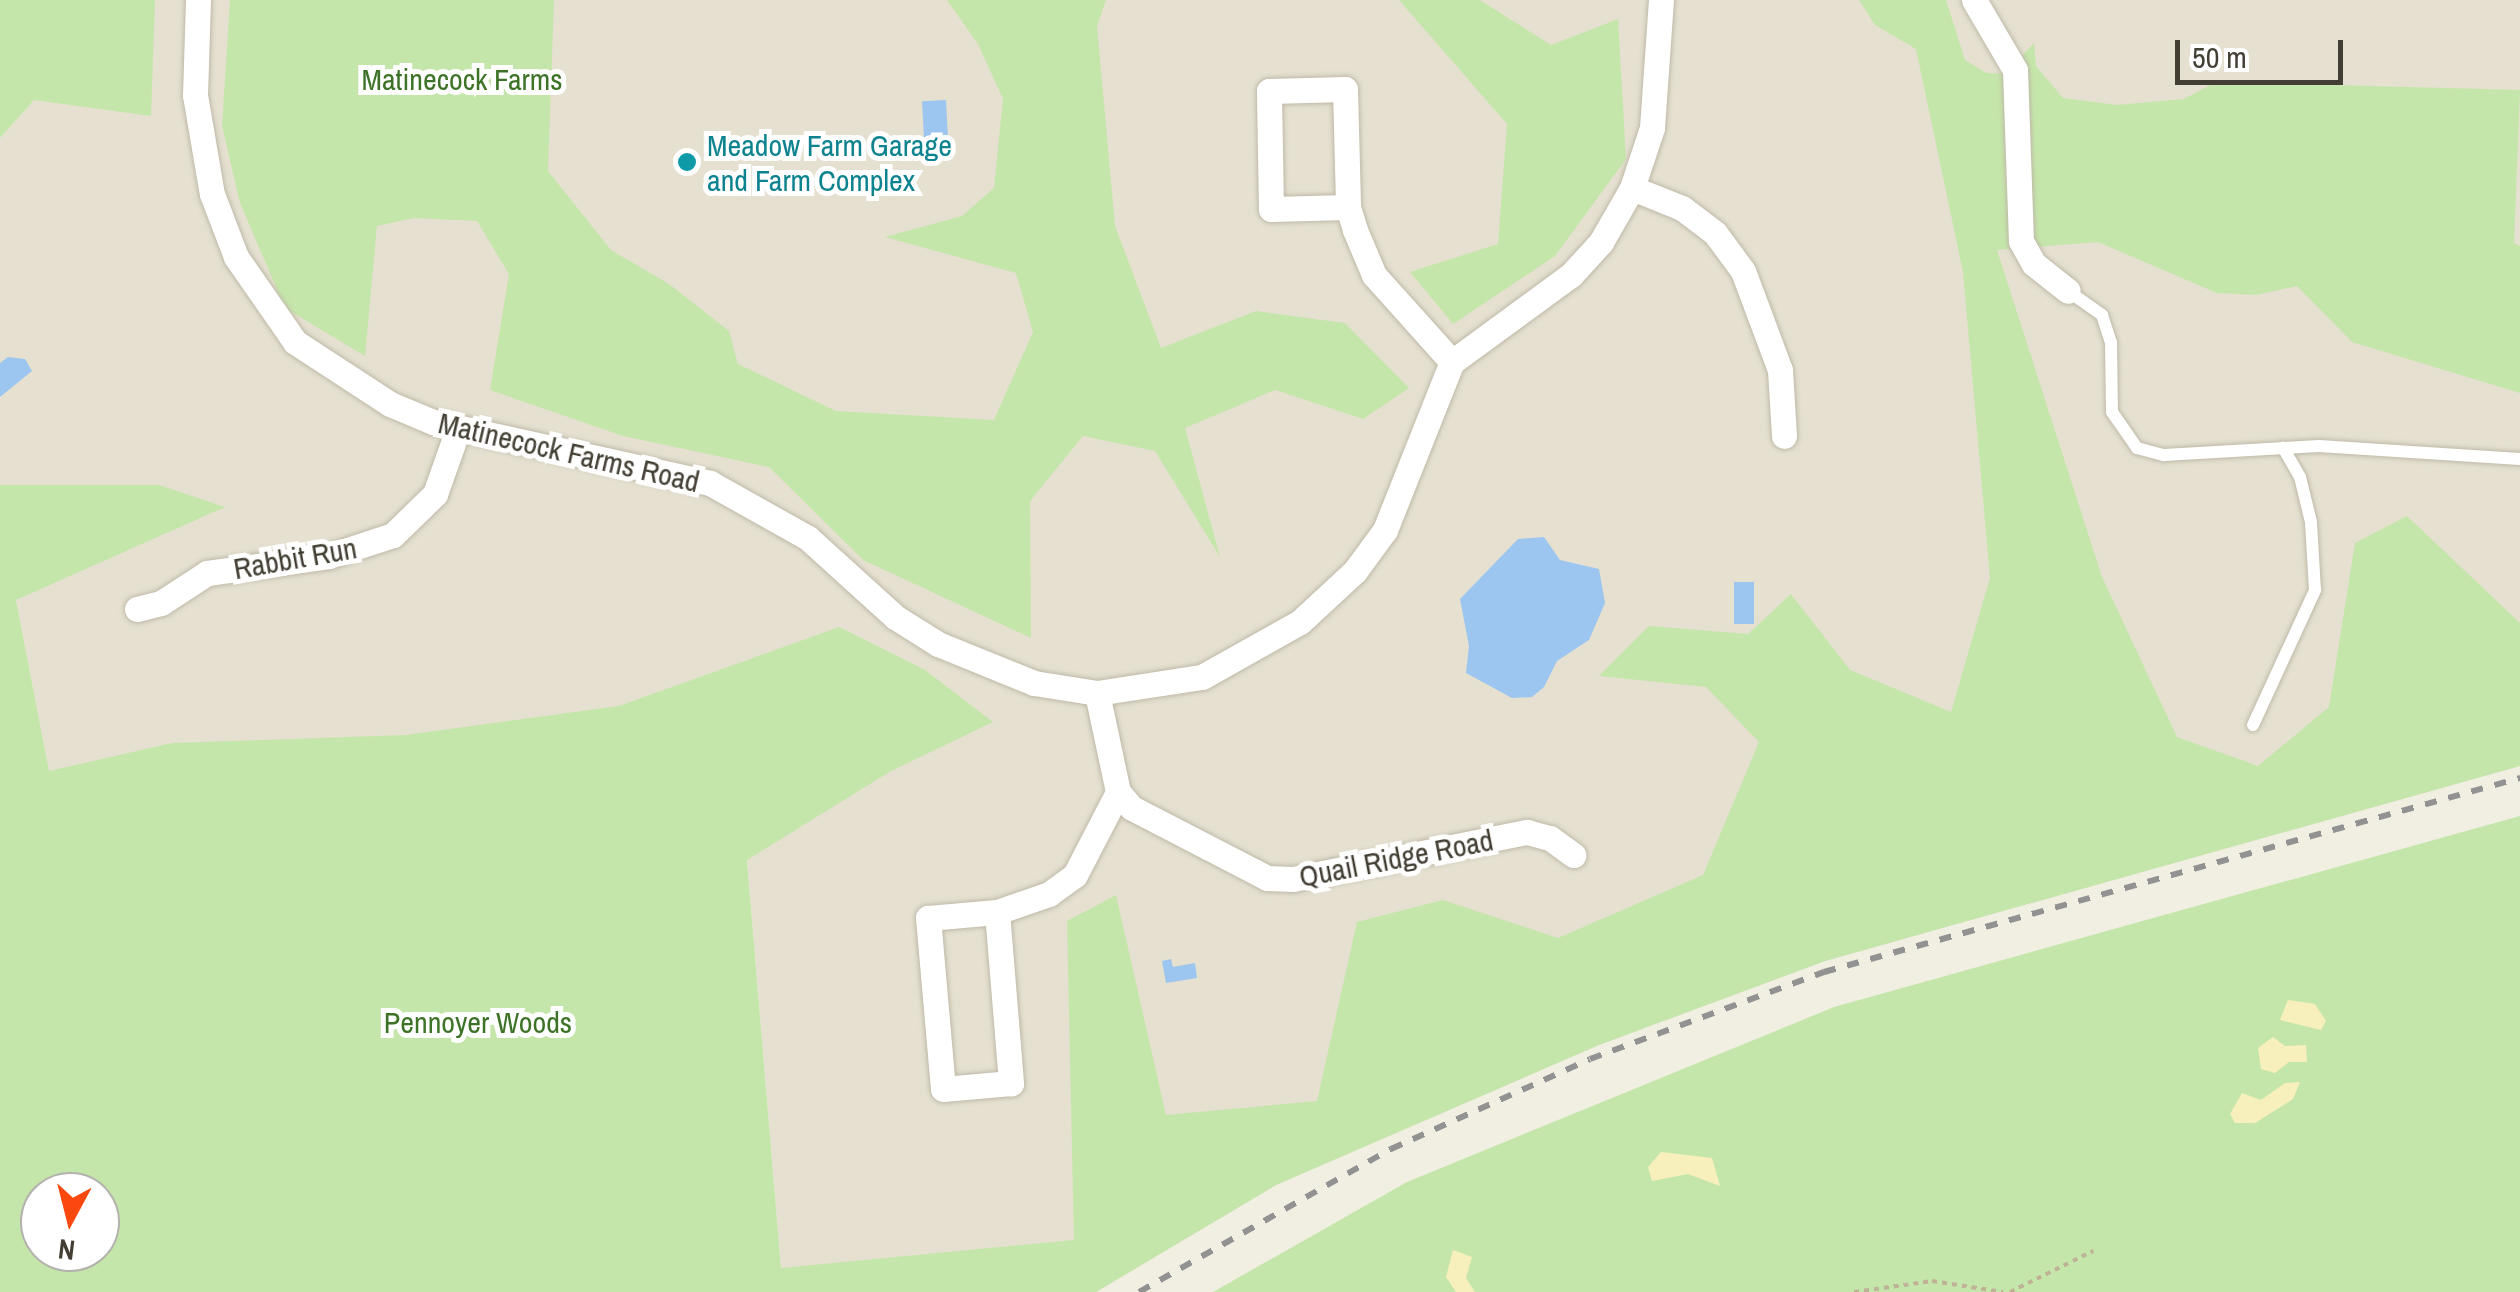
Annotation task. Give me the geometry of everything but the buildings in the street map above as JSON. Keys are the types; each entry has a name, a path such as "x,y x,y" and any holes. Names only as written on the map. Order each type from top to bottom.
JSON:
{"street":[{"name":"Matinecock Farms Road","path":"198,0 195,95 212,194 236,257 274,320 316,359 390,404 458,429 710,483 808,538 894,617 938,644 1034,683 1097,694 1202,677 1246,658 1328,596 1385,530 1452,362"},
{"path":"1348,208 1271,209 1269,91 1346,89 1348,208 1374,275 1452,362 1571,275 1601,242 1632,188 1652,128 1661,0"},
{"path":"1974,0 2014,70 2022,241 2034,264 2068,291"},
{"path":"1632,188 1682,208 1715,232 1743,271 1780,370 1784,436"},
{"name":"Rabbit Run","path":"137,609 161,603 207,573 329,556 394,535 435,494 458,429"},
{"path":"996,912 1012,1083 943,1089 928,918 996,912 1049,894 1075,874 1118,792 1097,694"},
{"name":"Quail Ridge Road","path":"1118,792 1132,808 1268,878 1293,879 1527,832 1550,838 1573,856"}],"lane":[{"path":"2068,291 2102,315 2112,342 2112,412 2137,448 2164,455 2282,447 2520,459"},
{"path":"2253,725 2316,590 2311,522 2300,476 2282,447"}],"path":[{"path":"1854,1292 1932,1281 2007,1292 2093,1252"}],"shaded area":[{"name":"Matinecock Farms","path":"0,0 2520,0 2520,766 1825,961 1599,1045 1276,1185 1096,1292 783,1292 737,739 49,772 0,516 0,138 34,100"}],"green space":[{"path":"0,0 155,0 151,116 34,100 0,138"},
{"path":"230,0 554,0 548,171 611,250 669,284 729,331 738,364 836,411 994,420 1033,332 1016,273 885,237 962,216 994,188 1003,99 978,44 947,0 1106,0 1097,26 1115,226 1161,348 1256,311 1345,323 1409,388 1363,419 1275,390 1185,428 1220,557 1155,451 1083,436 1030,501 1031,638 863,560 769,467 623,436 490,390 509,274 477,221 414,218 377,226 365,356 285,308 240,203 222,126"},
{"path":"1399,0 1480,0 1551,45 1618,19 1626,159 1555,256 1453,324 1410,272 1498,244 1507,124"},
{"name":"Pennoyer Woods","path":"1859,0 1946,0 1965,60 1986,73 2005,74 2034,43 2036,66 2063,98 2117,105 2184,99 2216,82 2520,90 2514,243 2520,246 2520,393 2352,342 2297,286 2256,295 2217,293 2098,242 1997,250 2102,577 2177,737 2258,766 2329,707 2355,543 2407,516 2520,623 2520,766 1825,961 1599,1045 1276,1185 1096,1292 0,1292 0,485 159,485 225,507 16,600 49,771 172,743 406,735 619,706 839,627 925,670 993,722 891,771 747,860 781,1268 1074,1240 1067,921 1116,895 1166,1115 1317,1101 1357,922 1443,900 1558,938 1703,875 1759,742 1706,687 1599,676 1649,626 1748,634 1791,594 1850,670 1951,712 1990,578 1963,272 1916,49 1875,25"},
{"path":"2520,816 2520,1292 1213,1292 1407,1182 1834,1007"}],"sand":[{"path":"2288,1000 2315,1004 2326,1021 2321,1030 2280,1020"},
{"path":"2273,1037 2285,1046 2306,1045 2307,1062 2289,1062 2275,1073 2261,1069 2258,1048"},
{"path":"2300,1082 2293,1099 2255,1123 2235,1123 2230,1114 2242,1093 2261,1100 2285,1083"},
{"path":"1661,1152 1712,1158 1720,1186 1688,1174 1652,1181 1648,1167"},
{"path":"1453,1250 1472,1257 1466,1278 1475,1292 1456,1292 1446,1277"}],"water":[{"path":"946,100 949,156 925,157 922,101"},
{"path":"8,357 25,359 32,371 0,397 0,363"},
{"path":"1544,537 1560,560 1599,569 1605,603 1589,640 1557,661 1544,687 1532,697 1512,698 1466,673 1469,646 1460,599 1518,539"},
{"path":"1734,582 1754,582 1754,624 1734,624"},
{"path":"1171,959 1173,967 1195,963 1197,978 1166,983 1162,961"}],"railway":[{"path":"1139,1292 1391,1149 1590,1059 1824,972 2520,778"}],"place":[{"name":"Meadow Farm Garage and Farm Complex","path":"687,162"}]}
